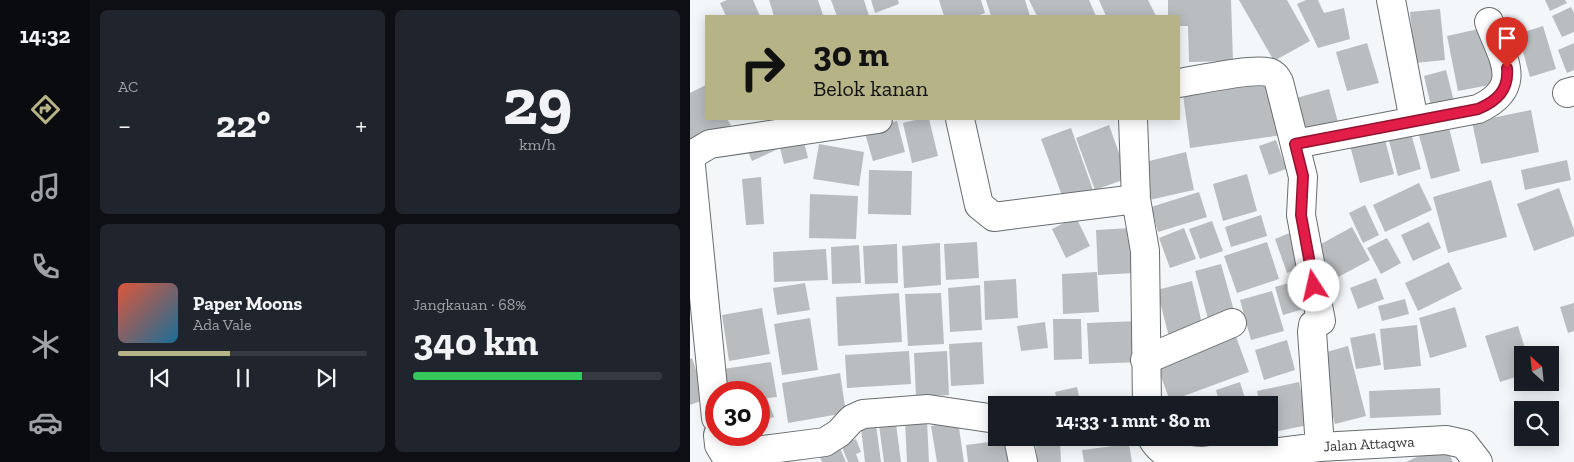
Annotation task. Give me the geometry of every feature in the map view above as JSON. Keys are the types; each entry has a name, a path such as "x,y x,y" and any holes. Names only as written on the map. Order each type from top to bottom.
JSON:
{"street":[{"path":"1391,0 1414,121"},
{"path":"1295,144 1478,109 1492,103 1502,93 1508,80 1507,68 1489,22"},
{"path":"1180,82 1248,73 1273,74 1279,82 1303,176 1301,215 1321,321 1312,325 1320,447"},
{"path":"712,381 690,156 710,144 871,120"},
{"path":"960,120 979,205 994,217 1136,199"},
{"path":"1133,120 1136,199 1145,251 1147,396"},
{"path":"1145,360 1232,323"},
{"path":"770,444 824,442 839,433 852,419 864,414 928,409 988,418"},
{"name":"Jalan Attaqwa","path":"1158,446 1168,456 1203,461 1320,447 1446,440 1464,444 1478,462"},
{"path":"1020,446 1024,462"}],"building":[{"path":"727,0 753,0 760,15 726,15 720,3"},
{"path":"769,0 818,0 823,15 774,15"},
{"path":"831,0 864,0 869,15 837,15"},
{"path":"871,0 898,0 899,4 875,13"},
{"path":"939,0 981,0 985,13 980,15 944,15"},
{"path":"986,0 1025,0 1030,15 991,15"},
{"path":"1029,0 1089,0 1096,15 1036,15"},
{"path":"1099,0 1148,0 1156,15 1106,15"},
{"path":"1168,0 1231,0 1233,61 1189,62 1188,26 1180,26 1180,15 1168,15"},
{"path":"1239,0 1287,0 1310,41 1274,61"},
{"path":"1306,0 1318,0 1324,13 1344,8 1350,39 1318,48 1297,4"},
{"path":"1545,0 1565,0 1567,3 1550,11"},
{"path":"1571,7 1574,13 1574,32 1562,37 1552,16"},
{"path":"1440,9 1445,60 1415,63 1410,12"},
{"path":"1543,26 1556,69 1530,77 1518,34"},
{"path":"1483,28 1495,84 1458,91 1447,36"},
{"path":"1367,43 1379,83 1347,91 1336,52"},
{"path":"1574,43 1574,70 1567,73 1558,50"},
{"path":"1446,70 1456,109 1433,115 1424,76"},
{"path":"1275,81 1282,135 1190,148 1183,94"},
{"path":"705,86 705,120 728,120 731,125 690,145 690,93"},
{"path":"1329,89 1339,126 1306,135 1296,98"},
{"path":"1531,110 1539,152 1481,164 1472,122"},
{"path":"915,120 929,120 938,156 912,163 903,123"},
{"path":"1447,120 1460,171 1431,179 1417,128"},
{"path":"897,121 905,152 873,161 864,130"},
{"path":"1408,123 1421,169 1398,176 1386,129"},
{"path":"1109,125 1128,178 1095,190 1076,138"},
{"path":"1071,128 1093,190 1064,201 1041,139"},
{"path":"1383,132 1394,174 1360,183 1349,142"},
{"path":"802,134 808,158 784,164 778,140"},
{"path":"772,136 778,149 752,161 746,147"},
{"path":"1276,140 1286,169 1269,175 1259,146"},
{"path":"819,144 864,152 859,186 813,179"},
{"path":"1186,152 1194,190 1149,200 1141,163"},
{"path":"1567,160 1571,180 1525,190 1521,170"},
{"path":"869,170 912,171 911,215 868,214"},
{"path":"1247,174 1257,211 1223,221 1213,184"},
{"path":"761,177 764,224 746,225 742,179"},
{"path":"1491,180 1507,237 1448,253 1433,197"},
{"path":"1419,183 1432,210 1385,232 1373,205"},
{"path":"1559,188 1574,230 1574,236 1534,251 1517,204"},
{"path":"1199,192 1207,217 1158,232 1151,207"},
{"path":"810,194 858,196 856,239 809,238"},
{"path":"1365,205 1379,235 1363,243 1349,213"},
{"path":"1261,215 1267,236 1231,247 1225,227"},
{"path":"1076,217 1090,246 1066,258 1052,229"},
{"path":"1212,221 1223,251 1200,259 1189,229"},
{"path":"1429,222 1441,248 1413,261 1401,235"},
{"path":"1352,227 1370,260 1329,282 1312,249"},
{"path":"1131,228 1134,273 1098,275 1096,230"},
{"path":"1184,228 1196,259 1170,268 1159,238"},
{"path":"1292,232 1304,266 1287,273 1275,239"},
{"path":"1387,238 1401,263 1381,274 1367,248"},
{"path":"977,242 979,278 946,280 944,244"},
{"path":"1267,242 1279,279 1237,293 1224,256"},
{"path":"940,243 941,285 904,288 902,246"},
{"path":"897,244 898,283 865,284 863,246"},
{"path":"859,245 861,283 832,284 831,247"},
{"path":"826,249 828,280 774,282 773,252"},
{"path":"1449,262 1462,289 1418,311 1405,283"},
{"path":"1221,264 1236,318 1210,326 1195,271"},
{"path":"1097,272 1099,312 1063,314 1062,274"},
{"path":"1309,277 1317,305 1283,315 1275,287"},
{"path":"1376,278 1384,299 1358,309 1350,288"},
{"path":"1016,279 1018,318 985,320 984,281"},
{"path":"1192,281 1203,328 1169,337 1157,290"},
{"path":"805,283 810,310 777,315 773,288"},
{"path":"980,285 982,330 950,332 948,288"},
{"path":"1272,291 1284,331 1251,340 1240,300"},
{"path":"899,293 902,342 838,346 836,297"},
{"path":"941,293 944,344 908,346 905,294"},
{"path":"1405,299 1409,314 1382,321 1378,306"},
{"path":"1574,303 1574,331 1568,333 1560,307"},
{"path":"1455,307 1467,347 1430,358 1419,318"},
{"path":"762,308 770,354 729,361 722,315"},
{"path":"810,318 818,370 782,375 774,324"},
{"path":"1053,319 1081,319 1082,359 1054,360"},
{"path":"1140,321 1141,362 1089,364 1087,323"},
{"path":"1045,322 1048,348 1021,351 1017,326"},
{"path":"1417,325 1421,366 1384,370 1380,329"},
{"path":"1518,326 1524,346 1514,346 1514,378 1500,382 1485,336"},
{"path":"1375,333 1381,365 1356,369 1350,338"},
{"path":"1235,334 1249,372 1184,396 1168,396 1156,363"},
{"path":"1287,340 1295,370 1264,380 1255,350"},
{"path":"982,342 984,384 951,386 949,344"},
{"path":"1348,346 1366,416 1335,424 1316,355"},
{"path":"909,351 911,384 847,388 845,355"},
{"path":"947,351 949,395 916,397 914,353"},
{"path":"692,358 705,399 690,405 690,359"},
{"path":"771,362 777,397 770,398 770,381 725,381 723,369"},
{"path":"840,373 846,413 788,423 782,383"},
{"path":"1240,382 1244,396 1218,396 1216,390"},
{"path":"1299,382 1308,425 1278,431 1278,396 1258,396 1257,391"},
{"path":"1077,387 1079,396 1056,396 1055,392"},
{"path":"1440,388 1441,415 1370,418 1369,391"},
{"path":"770,406 774,417 770,418"},
{"path":"895,416 901,462 884,462 878,418"},
{"path":"875,417 881,462 865,462 860,420"},
{"path":"927,420 929,462 907,462 905,421"},
{"path":"958,421 964,462 937,462 931,426"},
{"path":"856,439 861,452 856,454 859,462 848,462 841,445"},
{"path":"837,441 846,462 822,462 817,450"},
{"path":"988,442 988,446 1013,446 1015,462 968,462 966,445"},
{"path":"1444,444 1453,462 1406,462"},
{"path":"1036,446 1060,446 1061,462 1037,462"},
{"path":"1129,446 1132,462 1084,462 1082,450"}],"route":[{"path":"1314,286 1301,215 1303,176 1295,144 1478,109 1492,103 1502,93 1508,80 1507,68"}]}
